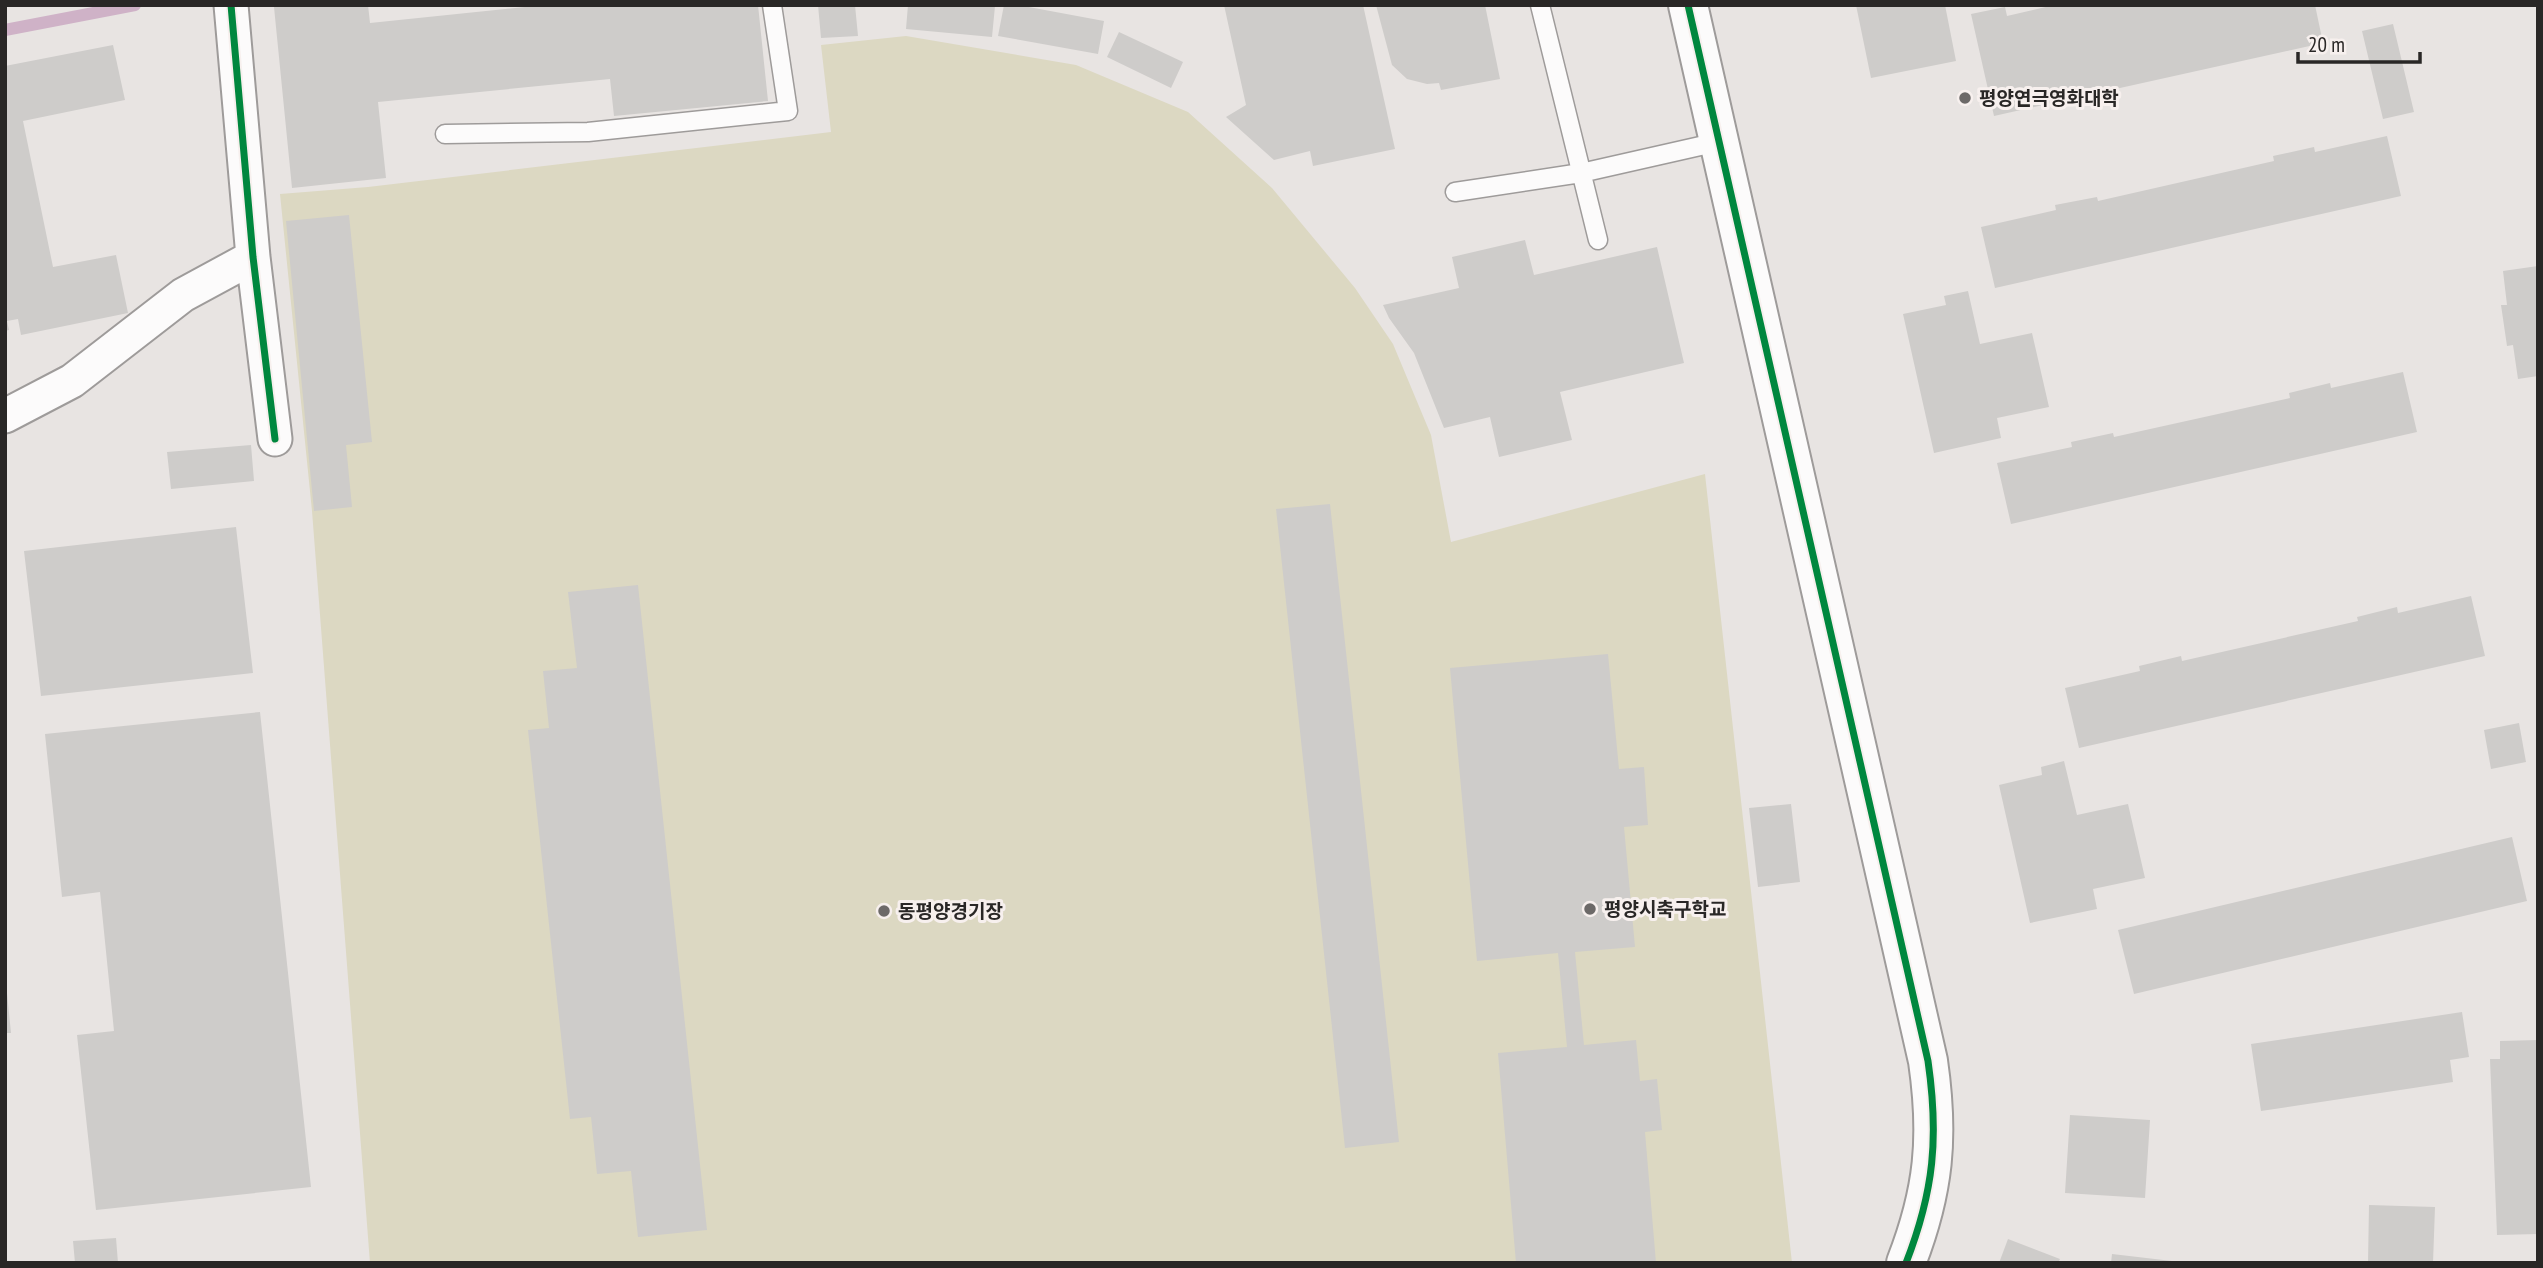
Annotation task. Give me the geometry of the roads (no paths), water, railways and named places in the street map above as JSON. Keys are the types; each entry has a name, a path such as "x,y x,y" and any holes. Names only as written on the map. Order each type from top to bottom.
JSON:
{"street":[{"path":"231,5 253,257 275,439"},
{"path":"1688,5 1928,1061 1934,1107 1934,1153 1929,1192 1920,1228 1906,1263"},
{"path":"5,416 72,381 183,295 253,257"}],"lane":[{"path":"445,134 587,132 788,111 772,5"},
{"path":"1540,5 1598,240"},
{"path":"1455,192 1581,173 1718,142"}],"waterway":[{"path":"5,30 135,5"}],"place":[{"name":"평양연극영화대학","path":"1965,98"},
{"name":"평양시축구학교","path":"1590,909"},
{"name":"동평양경기장","path":"884,911"}]}
